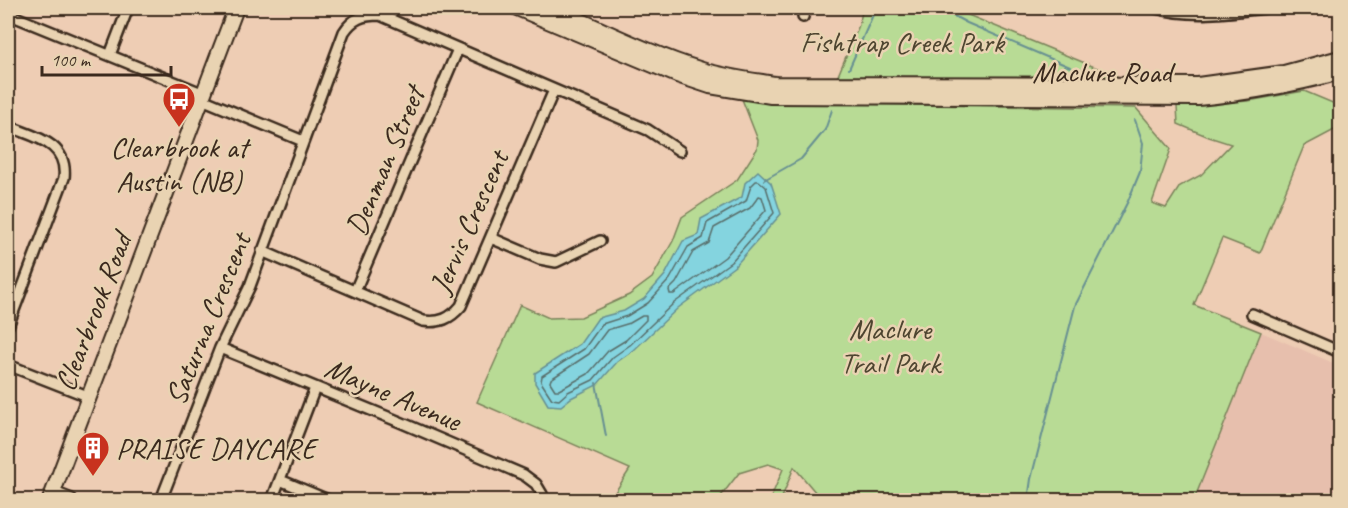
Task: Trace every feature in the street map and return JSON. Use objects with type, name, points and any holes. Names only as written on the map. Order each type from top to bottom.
[{"type":"main road","name":"Clearbrook Road","points":[[51,497],[236,8]]},
{"type":"main road","name":"Maclure Road","points":[[517,8],[676,75],[719,88],[771,96],[1198,99],[1286,86],[1341,72]]},
{"type":"main road","name":"Maclure Road","points":[[552,8],[647,49],[701,69],[728,77],[775,84],[1198,85],[1240,81],[1284,73],[1341,58]]},
{"type":"street","points":[[110,55],[128,8]]},
{"type":"street","points":[[1156,8],[1213,14],[1265,8]]},
{"type":"street","points":[[8,14],[110,55],[303,141]]},
{"type":"street","name":"Saturna Crescent","points":[[161,501],[220,348],[242,303],[344,32],[356,18],[380,15],[648,130],[680,151]]},
{"type":"street","name":"Denman Street","points":[[355,291],[458,49]]},
{"type":"street","name":"Jervis Crescent","points":[[262,251],[423,321],[442,321],[454,314],[461,306],[554,90]]},
{"type":"street","points":[[8,126],[50,143],[60,152],[65,170],[64,178],[8,326]]},
{"type":"street","points":[[491,238],[540,259],[556,262],[600,241]]},
{"type":"street","points":[[1252,315],[1341,352]]},
{"type":"street","name":"Mayne Avenue","points":[[220,348],[378,412],[524,475],[536,484],[542,494]]},
{"type":"street","points":[[8,365],[90,398]]},
{"type":"street","points":[[272,501],[315,388]]},
{"type":"street","points":[[280,480],[328,501]]},
{"type":"street","points":[[51,497],[71,501]]},
{"type":"shaded area","points":[[1261,332],[1340,366],[1340,500],[1194,500]]},
{"type":"green space","name":"Fishtrap Creek Park","points":[[863,8],[951,8],[1119,77],[837,78],[859,25]]},
{"type":"green space","name":"Maclure Trail Park","points":[[1304,91],[1340,106],[1340,127],[1304,146],[1260,253],[1222,238],[1194,305],[1261,332],[1194,500],[822,500],[794,467],[781,500],[770,500],[783,469],[768,464],[739,473],[718,500],[610,500],[630,469],[477,402],[520,305],[549,318],[581,317],[629,295],[652,278],[673,241],[682,217],[737,180],[757,149],[758,140],[742,99],[784,103],[1136,108],[1171,149],[1152,203],[1166,208],[1180,186],[1201,175],[1231,144],[1178,124],[1177,106],[1248,101]]},
{"type":"water","points":[[758,171],[771,183],[781,214],[735,266],[678,308],[634,350],[617,362],[597,385],[571,398],[561,406],[548,405],[535,383],[535,373],[580,344],[598,318],[624,311],[644,299],[665,275],[683,241],[698,235],[701,219],[742,197],[745,183]]},
{"type":"waterway","points":[[849,69],[876,8]]},
{"type":"waterway","points":[[939,8],[967,23],[1070,67]]},
{"type":"waterway","points":[[764,180],[801,159],[825,130],[832,110]]},
{"type":"waterway","points":[[1028,500],[1031,479],[1075,306],[1128,201],[1140,172],[1143,143],[1135,120]]},
{"type":"waterway","points":[[596,383],[606,436]]},
{"type":"place","name":"Clearbrook at Austin (NB)","points":[[179,128]]},
{"type":"place","name":"PRAISE DAYCARE","points":[[93,477]]}]
